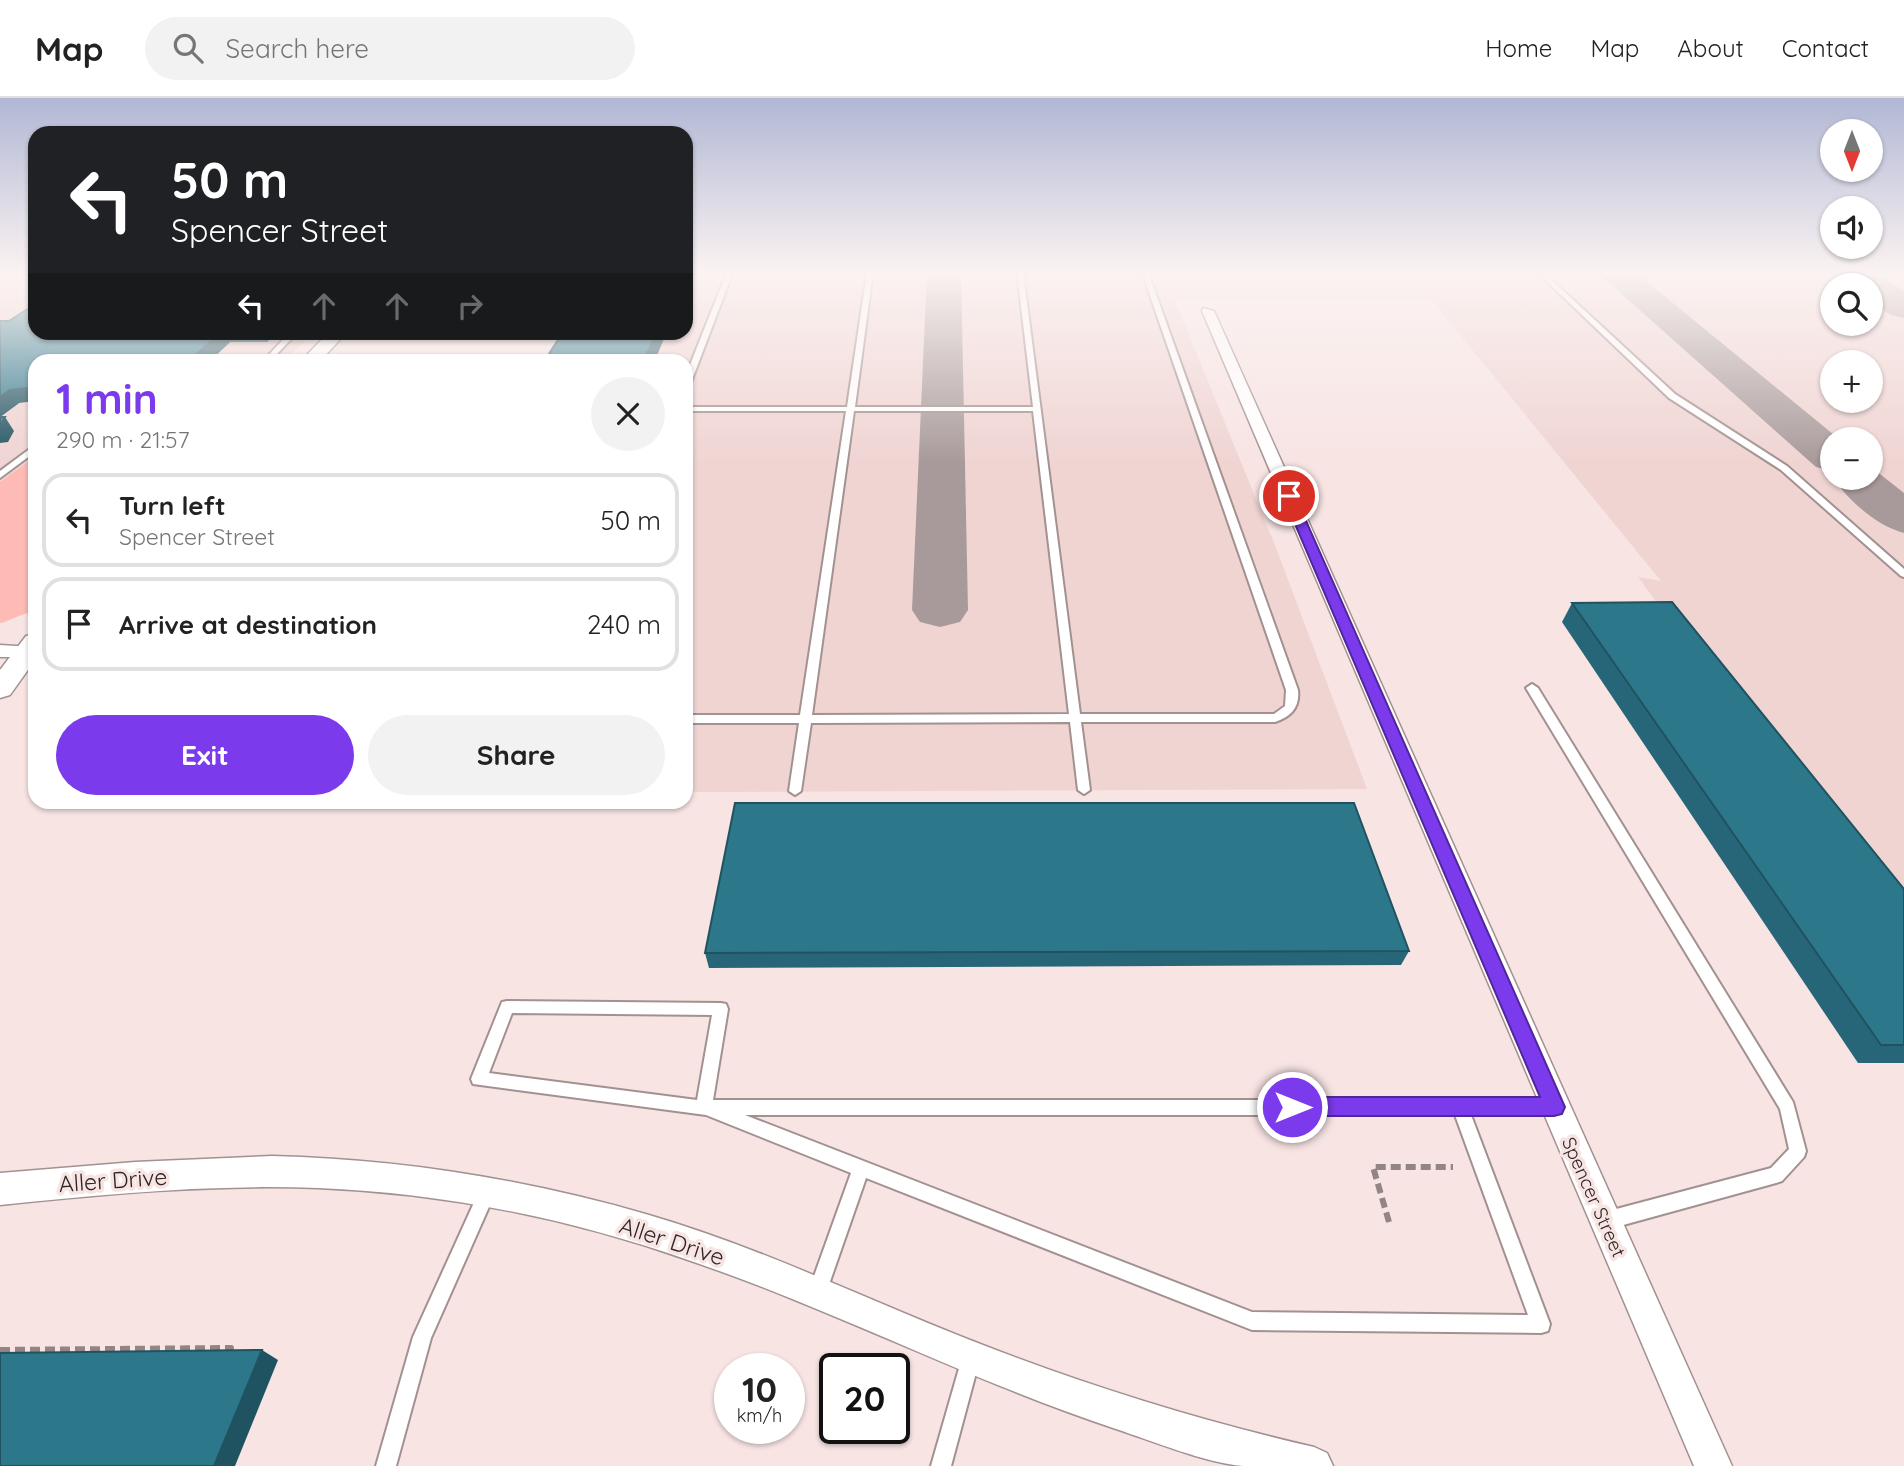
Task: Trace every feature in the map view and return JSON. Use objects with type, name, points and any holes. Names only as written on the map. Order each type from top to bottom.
[{"type":"street","name":"Spencer Street","points":[[1219,336],[1713,1466]]},
{"type":"street","points":[[317,354],[331,340]]},
{"type":"street","points":[[0,689],[20,648]]},
{"type":"street","name":"Aller Drive","points":[[0,1189],[262,1172],[362,1175],[489,1191],[653,1232],[817,1293],[971,1358],[1103,1407],[1247,1451],[1314,1466]]},
{"type":"lane","points":[[693,367],[705,336]]},
{"type":"lane","points":[[795,791],[861,336]]},
{"type":"lane","points":[[1028,336],[1084,790]]},
{"type":"lane","points":[[693,719],[1275,718],[1288,711],[1294,698],[1167,336]]},
{"type":"lane","points":[[1607,336],[1672,396],[1784,468],[1904,574]]},
{"type":"lane","points":[[273,354],[287,340]]},
{"type":"lane","points":[[693,408],[1037,409]]},
{"type":"lane","points":[[0,475],[28,453]]},
{"type":"lane","points":[[1532,688],[1787,1107],[1798,1151],[1776,1175],[1605,1221]]},
{"type":"lane","points":[[704,1108],[722,1009],[507,1007],[479,1079],[704,1108],[1554,1107]]},
{"type":"lane","points":[[704,1108],[1252,1321],[1541,1324],[1460,1106]]},
{"type":"lane","points":[[817,1293],[861,1169]]},
{"type":"lane","points":[[386,1466],[422,1337],[489,1191]]},
{"type":"lane","points":[[941,1466],[971,1358]]},
{"type":"path","points":[[1390,1222],[1373,1167],[1453,1167]]},
{"type":"path","points":[[0,1350],[231,1348],[228,1356],[240,1356]]},
{"type":"shaded area","points":[[0,336],[28,336],[28,340],[306,340],[291,354],[28,354],[28,611],[0,623]]},
{"type":"shaded area","points":[[693,336],[1189,336],[1276,548],[1367,789],[693,792],[693,354],[656,354],[663,340],[693,340]]},
{"type":"shaded area","points":[[1461,336],[1904,336],[1904,935],[1638,577],[1661,581]]},
{"type":"shaded area","points":[[28,462],[28,613],[0,623],[0,482]]},
{"type":"building","points":[[0,336],[28,336],[28,340],[212,340],[197,354],[28,354],[28,388],[10,390],[0,397]]},
{"type":"building","points":[[558,340],[653,340],[647,354],[549,354]]},
{"type":"building","points":[[1672,602],[1904,889],[1904,1045],[1881,1045],[1572,603]]},
{"type":"building","points":[[735,803],[1354,803],[1409,951],[705,953]]},
{"type":"building","points":[[262,1350],[214,1466],[0,1466],[0,1353]]},
{"type":"taxiway","points":[[940,610],[943,336]]},
{"type":"taxiway","points":[[1689,336],[1820,447]]},
{"type":"taxiway","points":[[1871,490],[1904,518]]},
{"type":"route","points":[[1289,496],[1554,1107],[1292,1107]]}]
